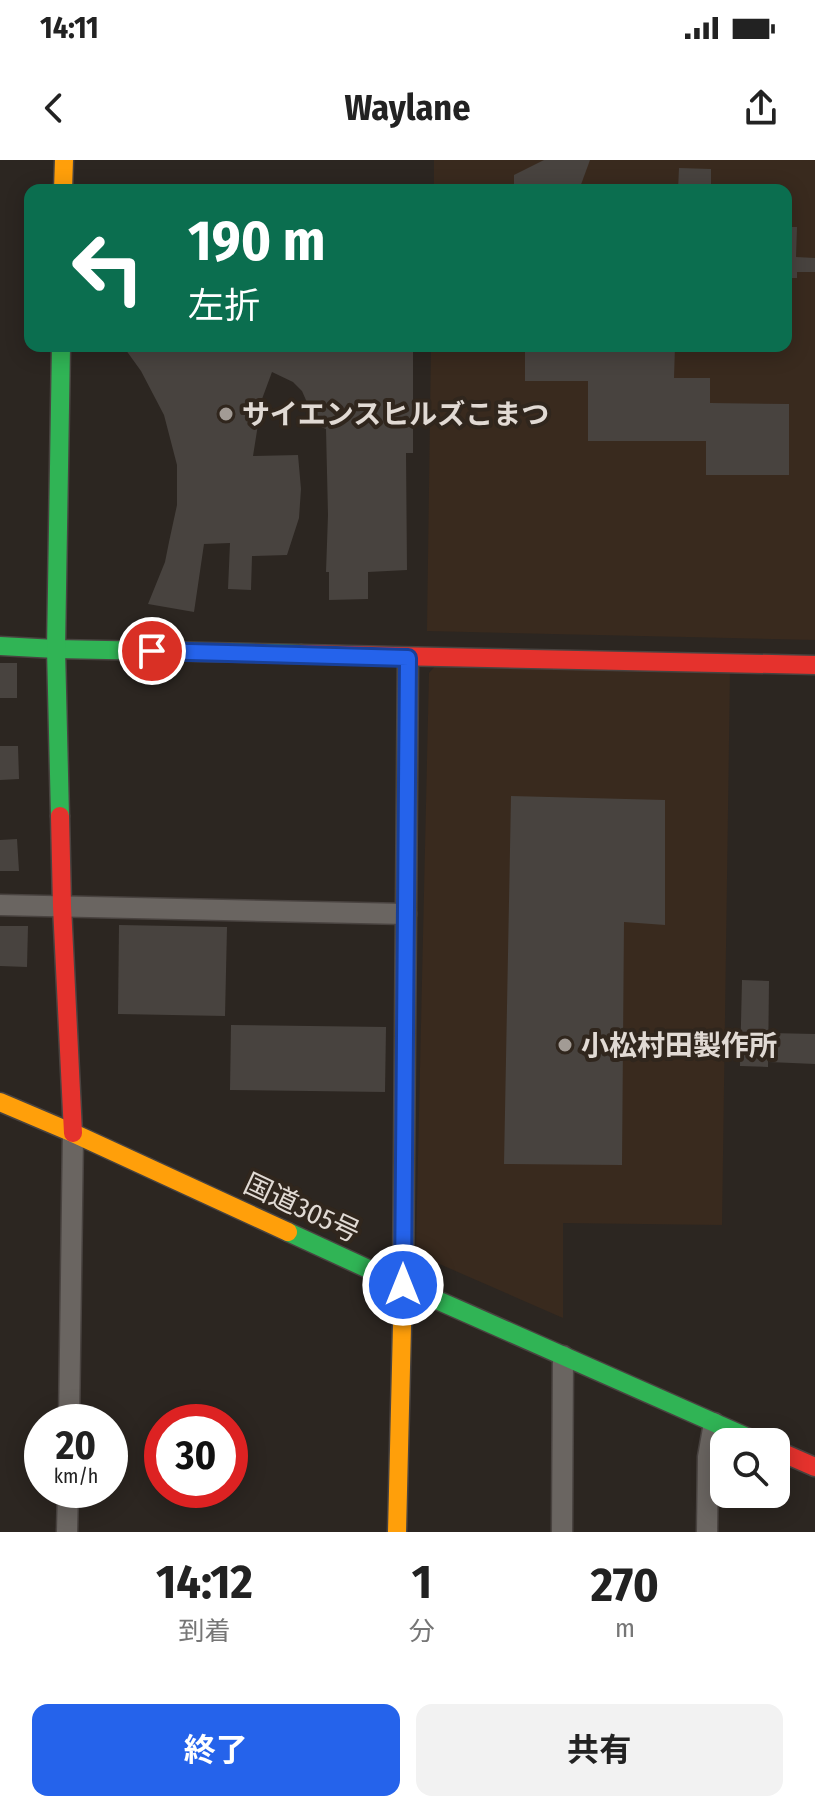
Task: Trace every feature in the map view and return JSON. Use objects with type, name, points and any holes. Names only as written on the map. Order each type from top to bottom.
[{"type":"main road","points":[[63,184],[64,160]]},
{"type":"main road","points":[[61,352],[56,649],[62,906],[73,1133]]},
{"type":"main road","points":[[0,646],[408,658],[815,665]]},
{"type":"main road","name":"国道305号","points":[[0,1102],[726,1428]]},
{"type":"main road","points":[[397,1532],[403,1285]]},
{"type":"main road","points":[[790,1456],[815,1467]]},
{"type":"street","points":[[403,1285],[408,658]]},
{"type":"street","points":[[0,905],[406,914]]},
{"type":"street","points":[[69,1404],[73,1133]]},
{"type":"street","points":[[562,1532],[563,1356]]},
{"type":"street","points":[[707,1532],[708,1457],[714,1423]]},
{"type":"street","points":[[67,1532],[68,1508]]},
{"type":"shaded area","points":[[434,160],[815,160],[815,640],[427,631],[431,352],[792,352],[792,184],[434,184]]},
{"type":"shaded area","points":[[438,663],[730,671],[722,1225],[563,1223],[563,1318],[428,1259],[416,1245],[429,673]]},
{"type":"building","points":[[544,160],[590,160],[581,184],[514,184],[514,175]]},
{"type":"building","points":[[679,168],[711,169],[711,184],[678,184]]},
{"type":"building","points":[[792,227],[797,227],[796,257],[815,258],[815,272],[797,272],[797,278],[792,278]]},
{"type":"building","points":[[127,352],[413,352],[413,453],[406,453],[407,570],[368,572],[368,599],[329,600],[329,572],[326,572],[326,429],[314,424],[302,391],[293,382],[272,372],[262,399],[253,456],[298,455],[301,489],[299,518],[287,555],[252,556],[251,590],[228,589],[230,543],[204,544],[194,612],[148,604],[165,562],[177,505],[177,465],[164,415]]},
{"type":"building","points":[[525,352],[675,352],[674,378],[710,378],[710,403],[789,404],[789,475],[706,475],[706,441],[588,441],[588,381],[525,381]]},
{"type":"building","points":[[0,663],[17,663],[17,698],[0,698]]},
{"type":"building","points":[[0,746],[18,746],[19,779],[0,780]]},
{"type":"building","name":"小松村田製作所","points":[[511,796],[665,800],[665,925],[624,922],[622,1165],[504,1164]]},
{"type":"building","points":[[17,839],[19,871],[0,871],[0,840]]},
{"type":"building","points":[[119,925],[227,927],[225,1016],[118,1014]]},
{"type":"building","points":[[0,926],[28,926],[27,967],[0,966]]},
{"type":"building","points":[[742,980],[769,981],[768,1067],[740,1066]]},
{"type":"building","points":[[231,1025],[386,1027],[385,1092],[230,1090]]},
{"type":"building","points":[[770,1033],[815,1034],[815,1064],[769,1062]]},
{"type":"traffic: fast","points":[[60,816],[56,649],[61,352]]},
{"type":"traffic: fast","points":[[0,646],[301,654]]},
{"type":"traffic: fast","points":[[288,1232],[726,1428]]},
{"type":"traffic: slow","points":[[63,184],[64,160]]},
{"type":"traffic: slow","points":[[0,1102],[288,1232]]},
{"type":"traffic: slow","points":[[397,1532],[403,1285]]},
{"type":"traffic: jam","points":[[301,654],[815,665]]},
{"type":"traffic: jam","points":[[60,816],[73,1133]]},
{"type":"traffic: jam","points":[[790,1456],[815,1467]]},
{"type":"place","name":"サイエンスヒルズこまつ","points":[[226,414]]},
{"type":"place","name":"小松村田製作所","points":[[565,1045]]},
{"type":"route","points":[[152,651],[408,658],[403,1285]]}]
